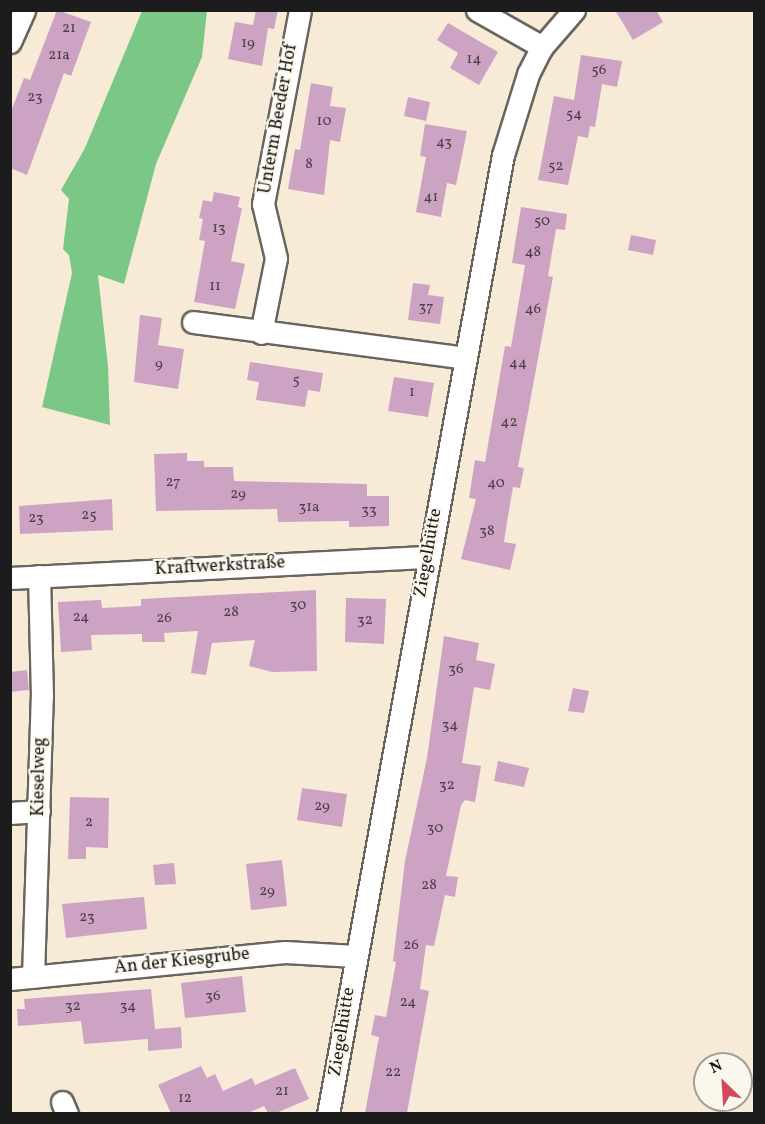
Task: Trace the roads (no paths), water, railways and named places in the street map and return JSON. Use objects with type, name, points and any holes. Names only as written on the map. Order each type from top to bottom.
[{"type":"street","points":[[10,42],[24,10]]},
{"type":"street","name":"Unterm Beeder Hof","points":[[261,333],[276,258],[264,204],[300,10]]},
{"type":"street","points":[[477,10],[542,46]]},
{"type":"street","name":"Ziegelhütte","points":[[328,1113],[465,358],[514,113],[542,46],[574,10]]},
{"type":"street","points":[[193,322],[261,333],[465,358]]},
{"type":"street","name":"Kraftwerkstraße","points":[[10,578],[429,557]]},
{"type":"street","name":"Kieselweg","points":[[33,977],[39,811],[39,576]]},
{"type":"street","points":[[10,813],[39,811]]},
{"type":"street","name":"An der Kiesgrube","points":[[10,979],[285,952],[355,956]]}]
